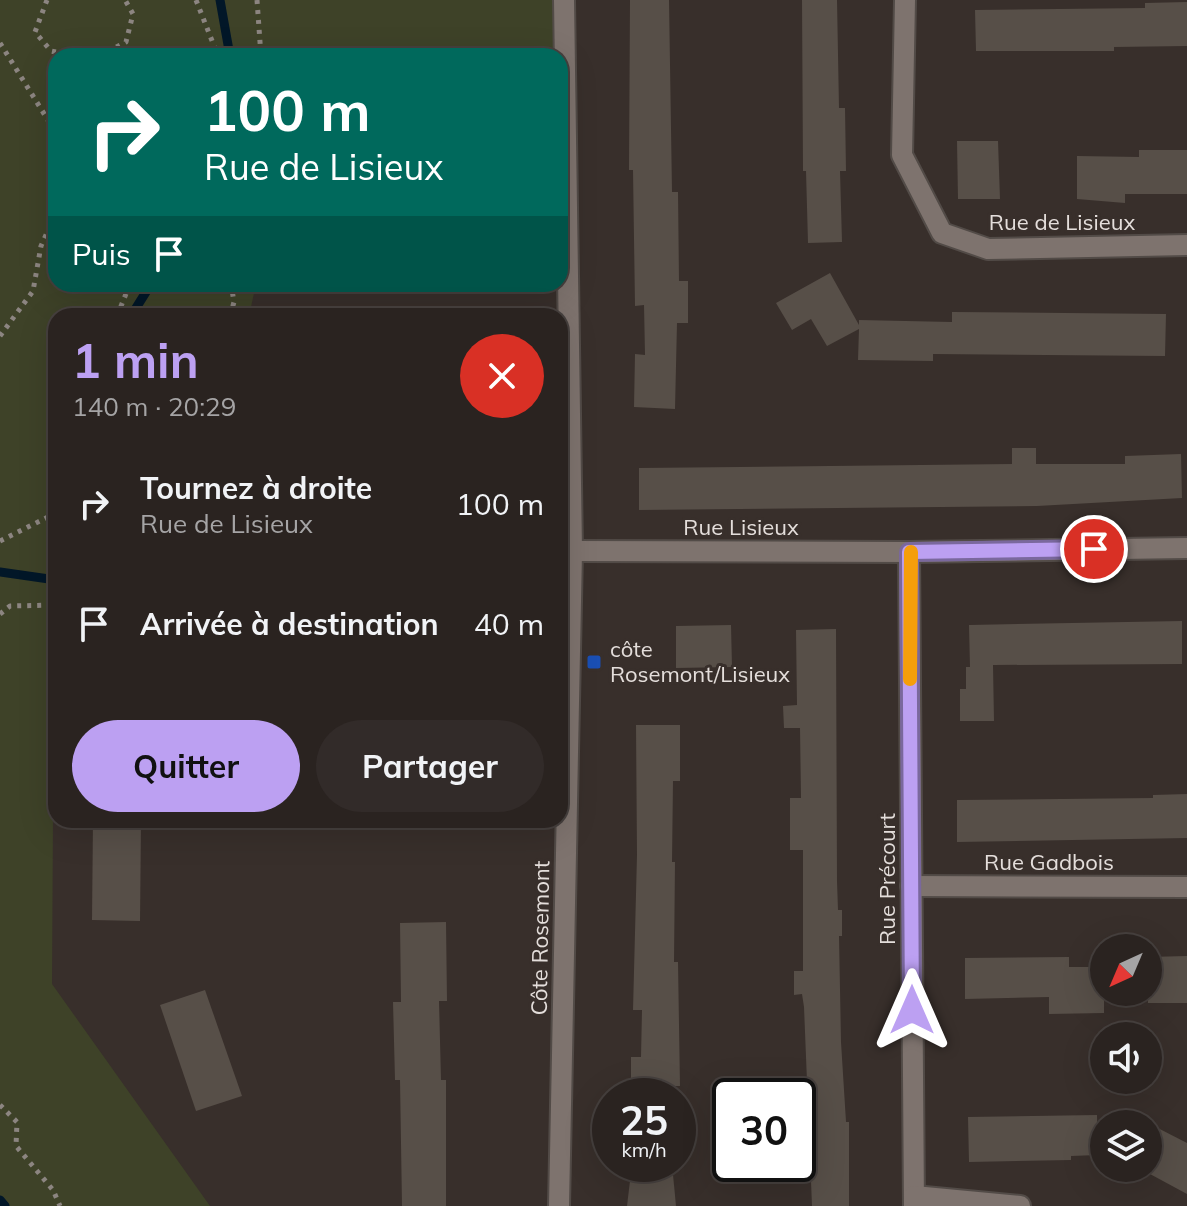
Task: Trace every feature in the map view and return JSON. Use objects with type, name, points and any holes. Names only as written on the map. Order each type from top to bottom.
[{"type":"street","name":"Côte Rosemont","points":[[564,0],[565,48]]},
{"type":"street","name":"Rue de Lisieux","points":[[905,0],[902,155],[942,233],[988,249],[1187,245]]},
{"type":"street","name":"Côte Rosemont","points":[[568,276],[572,551],[568,753]]},
{"type":"street","points":[[909,552],[1187,548]]},
{"type":"street","name":"Rue Lisieux","points":[[572,551],[909,552]]},
{"type":"street","name":"Rue Précourt","points":[[909,552],[914,1201]]},
{"type":"street","name":"Côte Rosemont","points":[[559,1206],[567,828]]},
{"type":"street","name":"Rue Gadbois","points":[[911,886],[1187,887]]},
{"type":"street","points":[[914,1201],[1020,1206]]},
{"type":"path","points":[[47,0],[35,32],[48,48]]},
{"type":"path","points":[[115,48],[126,42],[133,14],[125,0]]},
{"type":"path","points":[[196,0],[215,48]]},
{"type":"path","points":[[257,0],[260,48]]},
{"type":"path","points":[[0,43],[48,120]]},
{"type":"path","points":[[0,336],[33,291],[41,246],[48,231]]},
{"type":"path","points":[[0,541],[48,517]]},
{"type":"path","points":[[0,614],[10,606],[48,605]]},
{"type":"path","points":[[0,1105],[17,1122],[16,1146],[53,1190],[60,1206]]},
{"type":"green space","points":[[0,0],[553,0],[553,48],[48,48],[48,292],[254,292],[251,308],[48,308],[48,828],[53,828],[52,984],[210,1206],[0,1206]]},
{"type":"building","points":[[630,0],[669,0],[672,192],[678,192],[679,281],[688,281],[688,323],[677,323],[675,409],[634,407],[635,354],[645,355],[644,305],[635,306],[633,170],[629,170]]},
{"type":"building","points":[[802,0],[837,0],[839,108],[845,108],[846,171],[840,171],[842,242],[808,243],[806,171],[803,171]]},
{"type":"building","points":[[1187,2],[1187,46],[1114,47],[1114,51],[976,51],[975,10],[1145,8],[1145,3]]},
{"type":"building","points":[[957,141],[998,141],[1000,199],[958,199]]},
{"type":"building","points":[[1139,150],[1187,150],[1187,194],[1125,194],[1125,203],[1077,199],[1077,156],[1139,157]]},
{"type":"building","points":[[830,273],[859,325],[859,320],[952,322],[952,312],[1166,314],[1165,356],[933,354],[933,361],[858,360],[859,329],[827,346],[811,319],[792,330],[776,303]]},
{"type":"building","points":[[1012,448],[1036,448],[1036,464],[1125,464],[1125,456],[1181,454],[1182,498],[1037,506],[639,510],[639,468],[1012,464]]},
{"type":"building","points":[[1182,621],[1182,664],[993,665],[994,721],[960,721],[960,689],[966,689],[966,667],[970,667],[969,625]]},
{"type":"building","points":[[731,625],[732,667],[676,668],[676,626]]},
{"type":"building","points":[[836,629],[837,881],[838,910],[842,910],[842,936],[839,936],[841,1042],[846,1122],[849,1122],[849,1206],[812,1206],[811,1182],[816,1182],[816,1078],[807,1078],[802,994],[794,995],[794,971],[803,971],[803,850],[790,850],[790,798],[801,798],[800,728],[784,728],[783,706],[797,705],[796,630]]},
{"type":"building","points":[[636,725],[680,725],[680,781],[673,781],[672,862],[675,862],[674,962],[678,962],[680,1078],[631,1078],[631,1057],[641,1057],[642,1010],[633,1010]]},
{"type":"building","points":[[1187,794],[1187,838],[957,842],[957,800],[1153,798],[1153,795]]},
{"type":"building","points":[[93,828],[141,828],[140,921],[92,920]]},
{"type":"building","points":[[446,922],[447,1001],[439,1001],[441,1080],[446,1080],[446,1206],[402,1206],[400,1080],[395,1080],[393,1002],[401,1002],[400,923]]},
{"type":"building","points":[[1187,956],[1187,1003],[1162,1003],[1162,957]]},
{"type":"building","points":[[1069,957],[1069,967],[1090,967],[1090,1006],[1104,1006],[1104,1013],[1049,1014],[1049,997],[965,999],[965,958]]},
{"type":"building","points":[[205,990],[242,1096],[196,1111],[160,1005]]},
{"type":"building","points":[[1090,1115],[1090,1155],[1071,1156],[1071,1160],[969,1162],[968,1117]]},
{"type":"building","points":[[1162,1130],[1187,1143],[1187,1194],[1162,1180]]},
{"type":"building","points":[[630,1182],[674,1182],[676,1206],[627,1206]]},
{"type":"waterway","points":[[220,0],[229,48]]},
{"type":"waterway","points":[[136,308],[146,292]]},
{"type":"waterway","points":[[0,572],[48,579]]},
{"type":"waterway","points":[[0,1200],[5,1206]]},
{"type":"slow traffic","points":[[910,679],[911,552]]},
{"type":"place","name":"côte Rosemont/Lisieux","points":[[594,662]]},
{"type":"route","points":[[912,1010],[909,552],[1094,549]]}]
